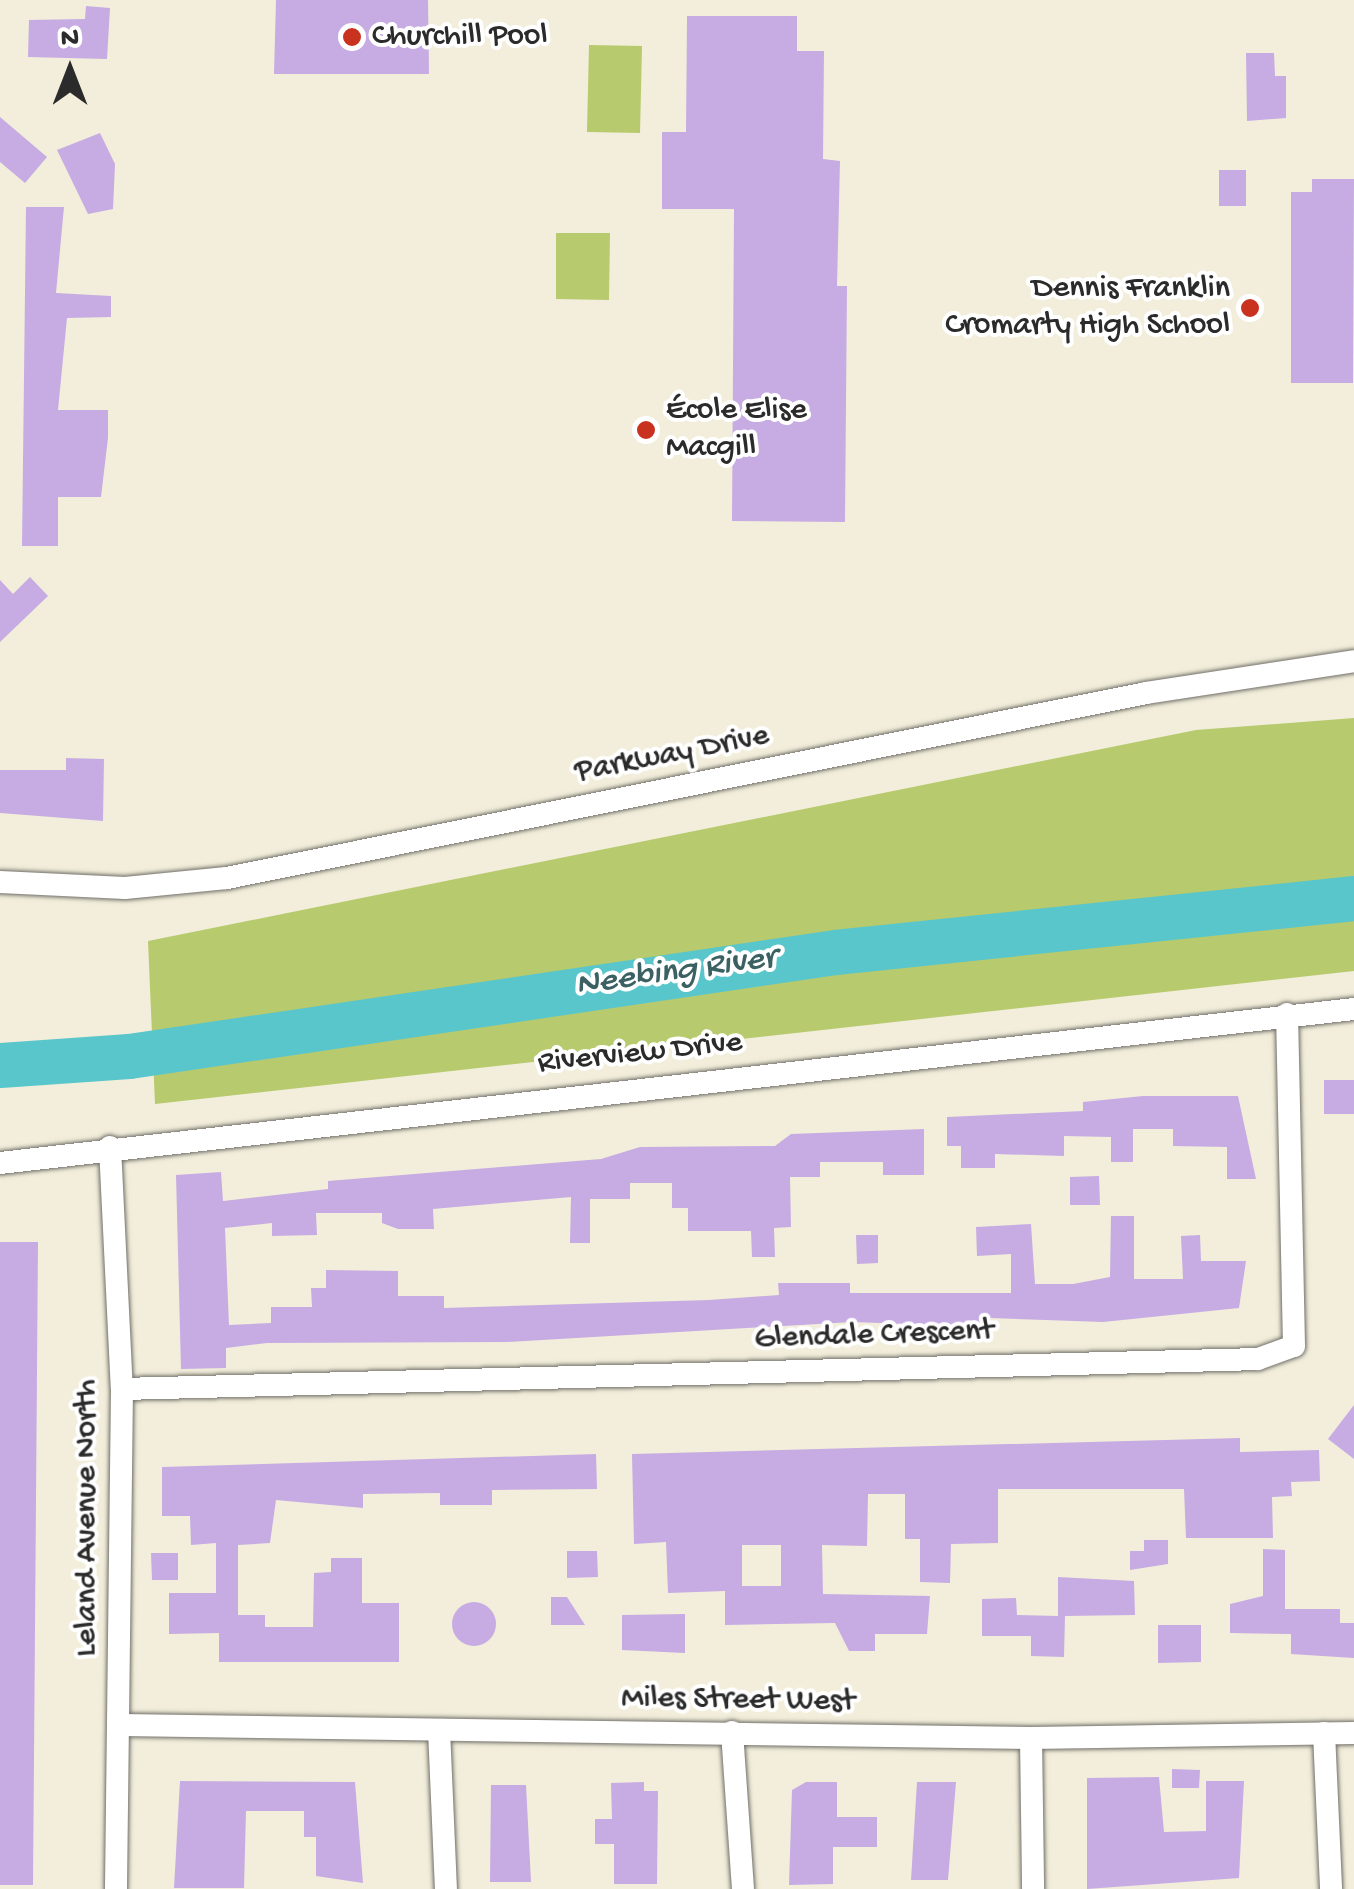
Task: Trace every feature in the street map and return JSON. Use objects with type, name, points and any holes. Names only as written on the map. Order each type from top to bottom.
[{"type":"street","name":"Parkway Drive","points":[[0,882],[125,888],[227,878],[1146,693],[1354,661]]},
{"type":"street","name":"Riverview Drive","points":[[0,1163],[110,1147],[1354,1008]]},
{"type":"street","name":"Glendale Crescent","points":[[122,1390],[1258,1358],[1294,1346],[1287,1014]]},
{"type":"street","name":"Leland Avenue North","points":[[110,1147],[122,1390],[121,1725],[116,1889]]},
{"type":"street","name":"Miles Street West","points":[[121,1725],[1031,1738],[1354,1733]]},
{"type":"street","points":[[439,1730],[446,1889]]},
{"type":"street","points":[[732,1732],[743,1889]]},
{"type":"street","points":[[1324,1733],[1331,1889]]},
{"type":"street","points":[[1031,1738],[1034,1889]]},
{"type":"green space","points":[[589,45],[642,46],[640,133],[587,132]]},
{"type":"green space","points":[[556,233],[610,233],[609,300],[556,299]]},
{"type":"green space","points":[[1354,718],[1354,971],[155,1104],[148,941],[1196,730]]},
{"type":"building","name":"Churchill Pool","points":[[276,0],[428,0],[429,74],[274,74]]},
{"type":"building","points":[[86,6],[110,8],[107,59],[28,57],[29,20],[85,19]]},
{"type":"building","points":[[687,16],[797,16],[797,51],[824,51],[823,159],[840,161],[837,286],[847,286],[845,522],[732,521],[734,209],[662,209],[662,132],[686,132]]},
{"type":"building","points":[[1246,53],[1274,53],[1275,76],[1286,76],[1286,118],[1247,121]]},
{"type":"building","points":[[0,117],[47,157],[25,183],[0,162]]},
{"type":"building","points":[[100,133],[115,164],[113,209],[88,214],[57,150]]},
{"type":"building","points":[[1219,170],[1246,170],[1246,206],[1219,206]]},
{"type":"building","points":[[1312,179],[1354,179],[1353,383],[1291,383],[1291,192],[1312,192]]},
{"type":"building","points":[[26,207],[64,207],[56,293],[111,296],[111,317],[67,318],[58,410],[108,410],[108,438],[101,497],[58,497],[58,546],[22,546]]},
{"type":"building","points":[[30,577],[48,596],[0,642],[0,580],[13,594]]},
{"type":"building","points":[[66,758],[104,759],[103,821],[0,813],[0,770],[66,770]]},
{"type":"building","points":[[1324,1080],[1354,1080],[1354,1114],[1324,1114]]},
{"type":"building","points":[[1143,1096],[1238,1096],[1256,1179],[1227,1179],[1227,1147],[1173,1146],[1173,1129],[1133,1129],[1133,1162],[1111,1162],[1111,1137],[1064,1136],[1064,1156],[995,1154],[995,1168],[961,1168],[961,1146],[947,1146],[947,1117],[1083,1111],[1083,1102]]},
{"type":"building","points":[[924,1129],[924,1175],[883,1175],[883,1162],[820,1162],[820,1177],[790,1177],[791,1227],[774,1228],[775,1257],[752,1257],[751,1231],[688,1231],[688,1208],[672,1208],[672,1183],[630,1183],[630,1199],[590,1199],[590,1243],[570,1243],[571,1197],[433,1209],[434,1229],[398,1229],[382,1223],[382,1213],[316,1213],[317,1235],[272,1236],[272,1223],[225,1228],[229,1325],[271,1323],[271,1307],[312,1307],[311,1288],[326,1288],[326,1270],[398,1271],[398,1296],[444,1296],[444,1308],[779,1295],[778,1283],[850,1283],[850,1293],[1011,1293],[1011,1254],[977,1256],[976,1227],[1031,1224],[1035,1284],[1073,1284],[1110,1277],[1111,1216],[1134,1216],[1134,1279],[1183,1279],[1181,1236],[1200,1235],[1201,1261],[1246,1261],[1239,1308],[1103,1322],[991,1318],[991,1327],[852,1322],[506,1342],[267,1343],[226,1348],[226,1368],[181,1369],[176,1175],[221,1172],[223,1201],[328,1189],[328,1181],[601,1159],[640,1147],[775,1146],[791,1134]]},
{"type":"building","points":[[1099,1176],[1100,1205],[1070,1205],[1070,1177]]},
{"type":"building","points":[[856,1235],[878,1235],[878,1263],[857,1264]]},
{"type":"building","points":[[0,1242],[38,1242],[33,1885],[0,1885]]},
{"type":"building","points":[[1354,1405],[1354,1459],[1328,1439]]},
{"type":"building","points":[[1240,1438],[1240,1452],[1319,1450],[1320,1481],[1291,1482],[1292,1496],[1272,1497],[1273,1538],[1186,1538],[1184,1489],[998,1489],[998,1543],[951,1544],[950,1583],[920,1582],[920,1539],[905,1539],[905,1494],[868,1494],[867,1546],[822,1545],[823,1594],[930,1596],[927,1634],[875,1634],[875,1651],[849,1651],[835,1623],[725,1625],[725,1591],[668,1593],[666,1542],[634,1544],[632,1454]],"holes":[[[742,1545],[781,1545],[781,1586],[742,1586]]]},
{"type":"building","points":[[596,1454],[597,1489],[492,1490],[492,1505],[440,1505],[440,1493],[363,1494],[363,1508],[276,1500],[270,1543],[238,1545],[238,1615],[265,1615],[265,1627],[313,1627],[314,1573],[331,1572],[331,1558],[362,1558],[362,1603],[399,1603],[399,1662],[219,1662],[219,1633],[169,1634],[169,1593],[216,1593],[216,1543],[191,1545],[190,1516],[162,1516],[162,1467]]},
{"type":"building","points":[[1144,1540],[1168,1540],[1168,1564],[1130,1570],[1130,1551],[1144,1551]]},
{"type":"building","points":[[1263,1549],[1285,1550],[1285,1609],[1340,1609],[1340,1623],[1354,1623],[1354,1658],[1291,1654],[1291,1634],[1230,1633],[1230,1604],[1263,1596]]},
{"type":"building","points":[[567,1551],[597,1551],[598,1577],[567,1578]]},
{"type":"building","points":[[151,1553],[178,1553],[178,1580],[152,1580]]},
{"type":"building","points":[[1058,1577],[1134,1581],[1135,1615],[1065,1616],[1064,1657],[1031,1656],[1031,1636],[982,1636],[982,1599],[1016,1598],[1017,1615],[1058,1616]]},
{"type":"building","points":[[551,1597],[567,1597],[585,1625],[551,1625]]},
{"type":"building","points":[[474,1602],[490,1608],[496,1624],[490,1640],[474,1646],[458,1640],[452,1624],[458,1608]]},
{"type":"building","points":[[685,1614],[685,1653],[622,1650],[622,1615]]},
{"type":"building","points":[[1158,1625],[1201,1625],[1201,1662],[1158,1663]]},
{"type":"building","points":[[1172,1769],[1200,1770],[1199,1788],[1172,1788]]},
{"type":"building","points":[[1159,1777],[1164,1832],[1206,1831],[1206,1781],[1244,1781],[1239,1878],[1087,1889],[1087,1778]]},
{"type":"building","points":[[180,1781],[355,1782],[363,1883],[316,1876],[316,1837],[304,1837],[304,1811],[246,1811],[244,1888],[174,1888]]},
{"type":"building","points":[[644,1782],[644,1791],[658,1791],[657,1884],[614,1884],[614,1844],[595,1844],[595,1819],[612,1819],[611,1783]]},
{"type":"building","points":[[806,1782],[837,1782],[837,1817],[877,1817],[877,1847],[833,1847],[833,1884],[789,1885],[792,1790]]},
{"type":"building","points":[[917,1782],[956,1782],[948,1880],[911,1880]]},
{"type":"building","points":[[491,1785],[526,1785],[531,1882],[490,1882]]},
{"type":"waterway","name":"Neebing River","points":[[0,1065],[129,1056],[835,952],[1354,898]]},
{"type":"place","name":"Churchill Pool","points":[[352,37]]},
{"type":"place","name":"Dennis Franklin Cromarty High School","points":[[1250,308]]},
{"type":"place","name":"École Elise Macgill","points":[[646,430]]}]
